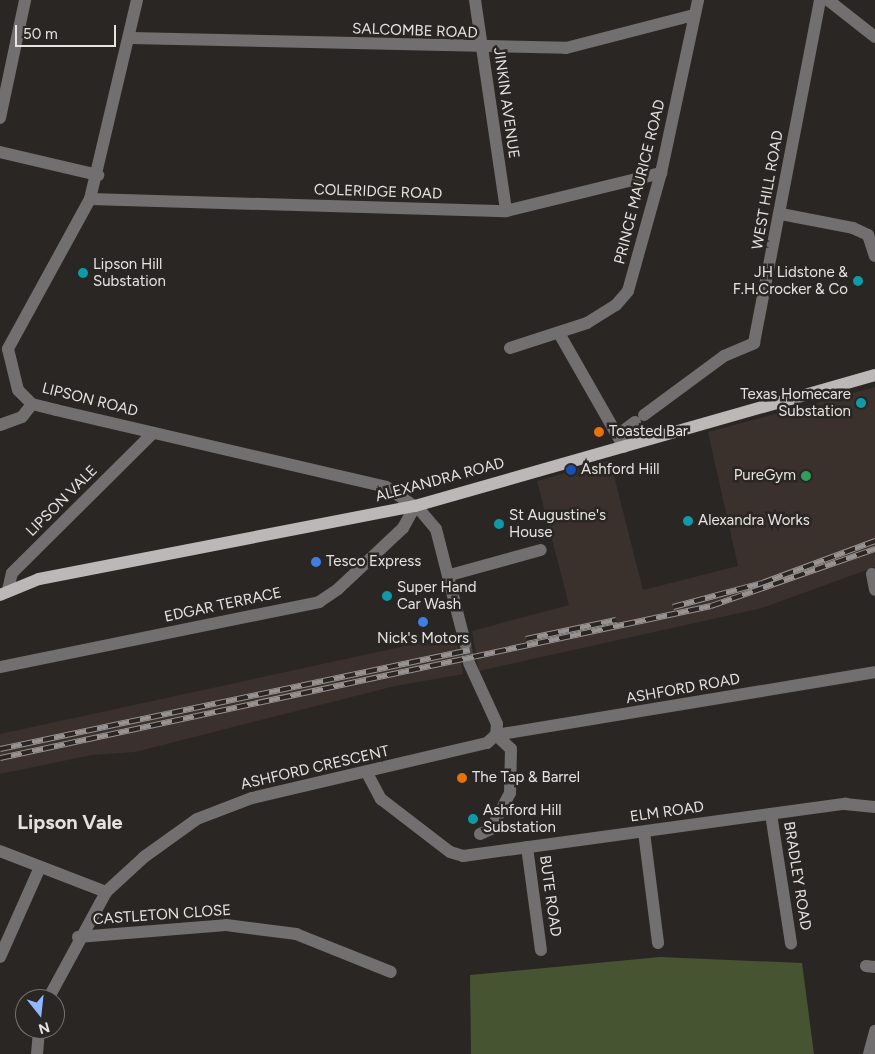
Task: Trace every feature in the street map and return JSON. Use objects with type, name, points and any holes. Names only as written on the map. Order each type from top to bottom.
[{"type":"main road","name":"ALEXANDRA ROAD","points":[[4,592],[93,568],[415,506],[875,375]]},
{"type":"street","points":[[0,118],[25,0]]},
{"type":"street","name":"LIPSON ROAD","points":[[137,0],[131,38],[98,175],[90,199],[8,349],[18,390],[32,404],[386,488],[415,506]]},
{"type":"street","name":"JINKIN AVENUE","points":[[475,0],[506,211]]},
{"type":"street","name":"PRINCE MAURICE ROAD","points":[[510,348],[560,335],[616,305],[628,291],[661,173],[698,0]]},
{"type":"street","name":"WEST HILL ROAD","points":[[618,434],[724,356],[754,344],[820,0]]},
{"type":"street","points":[[828,0],[875,37]]},
{"type":"street","name":"SALCOMBE ROAD","points":[[131,38],[482,49],[566,48],[694,15]]},
{"type":"street","points":[[0,152],[98,175]]},
{"type":"street","name":"COLERIDGE ROAD","points":[[90,199],[506,211],[661,173]]},
{"type":"street","points":[[780,214],[871,233],[875,256]]},
{"type":"street","points":[[560,335],[624,447]]},
{"type":"street","points":[[0,425],[22,417],[32,404]]},
{"type":"street","name":"LIPSON VALE","points":[[4,592],[12,573],[153,433]]},
{"type":"street","points":[[415,506],[436,529],[450,575],[465,643]]},
{"type":"street","name":"EDGAR TERRACE","points":[[0,668],[319,602],[338,589],[403,528],[415,506]]},
{"type":"street","points":[[450,575],[541,550]]},
{"type":"street","points":[[872,574],[875,590]]},
{"type":"street","points":[[469,663],[497,724],[496,735],[510,748],[510,793],[495,824],[480,834]]},
{"type":"street","name":"ASHFORD ROAD","points":[[496,735],[875,672]]},
{"type":"street","name":"ASHFORD CRESCENT","points":[[53,989],[78,937],[106,892],[144,857],[197,819],[252,798],[367,774],[487,743],[496,735]]},
{"type":"street","name":"ELM ROAD","points":[[367,774],[381,799],[450,852],[463,856],[844,804],[875,807]]},
{"type":"street","name":"BRADLEY ROAD","points":[[771,814],[791,943]]},
{"type":"street","points":[[644,832],[658,943]]},
{"type":"street","name":"BUTE ROAD","points":[[527,847],[541,950]]},
{"type":"street","points":[[0,851],[106,892]]},
{"type":"street","points":[[0,957],[40,867]]},
{"type":"street","name":"CASTLETON CLOSE","points":[[78,937],[226,925],[296,934],[391,972]]},
{"type":"street","points":[[869,1054],[875,1031]]},
{"type":"street","points":[[37,1054],[38,1039]]},
{"type":"shaded area","points":[[875,387],[875,567],[762,608],[479,671],[472,631],[569,605],[537,481],[610,460],[643,590],[738,566],[708,432]]},
{"type":"shaded area","points":[[456,635],[463,674],[395,686],[135,752],[92,755],[0,774],[0,734]]},
{"type":"green space","points":[[660,957],[802,963],[814,1054],[471,1054],[470,975]]},
{"type":"tunnel","points":[[465,643],[469,663]]},
{"type":"railway","points":[[673,607],[762,583],[875,541]]},
{"type":"railway","points":[[0,758],[711,606],[875,549]]},
{"type":"railway","points":[[526,639],[616,620]]},
{"type":"railway","points":[[0,749],[470,650]]},
{"type":"place","name":"Lipson Hill Substation","points":[[83,273]]},
{"type":"place","name":"JH Lidstone & F.H.Crocker & Co","points":[[858,281]]},
{"type":"place","name":"Texas Homecare Substation","points":[[861,403]]},
{"type":"place","name":"Toasted Bar","points":[[599,432]]},
{"type":"place","name":"Ashford Hill","points":[[571,470]]},
{"type":"place","name":"PureGym","points":[[806,476]]},
{"type":"place","name":"Alexandra Works","points":[[688,521]]},
{"type":"place","name":"St Augustine's House","points":[[499,524]]},
{"type":"place","name":"Tesco Express","points":[[316,562]]},
{"type":"place","name":"Super Hand Car Wash","points":[[387,596]]},
{"type":"place","name":"Nick's Motors","points":[[423,622]]},
{"type":"place","name":"The Tap & Barrel","points":[[462,778]]},
{"type":"place","name":"Ashford Hill Substation","points":[[473,819]]},
{"type":"district","name":"Lipson Vale","points":[[70,822]]}]
